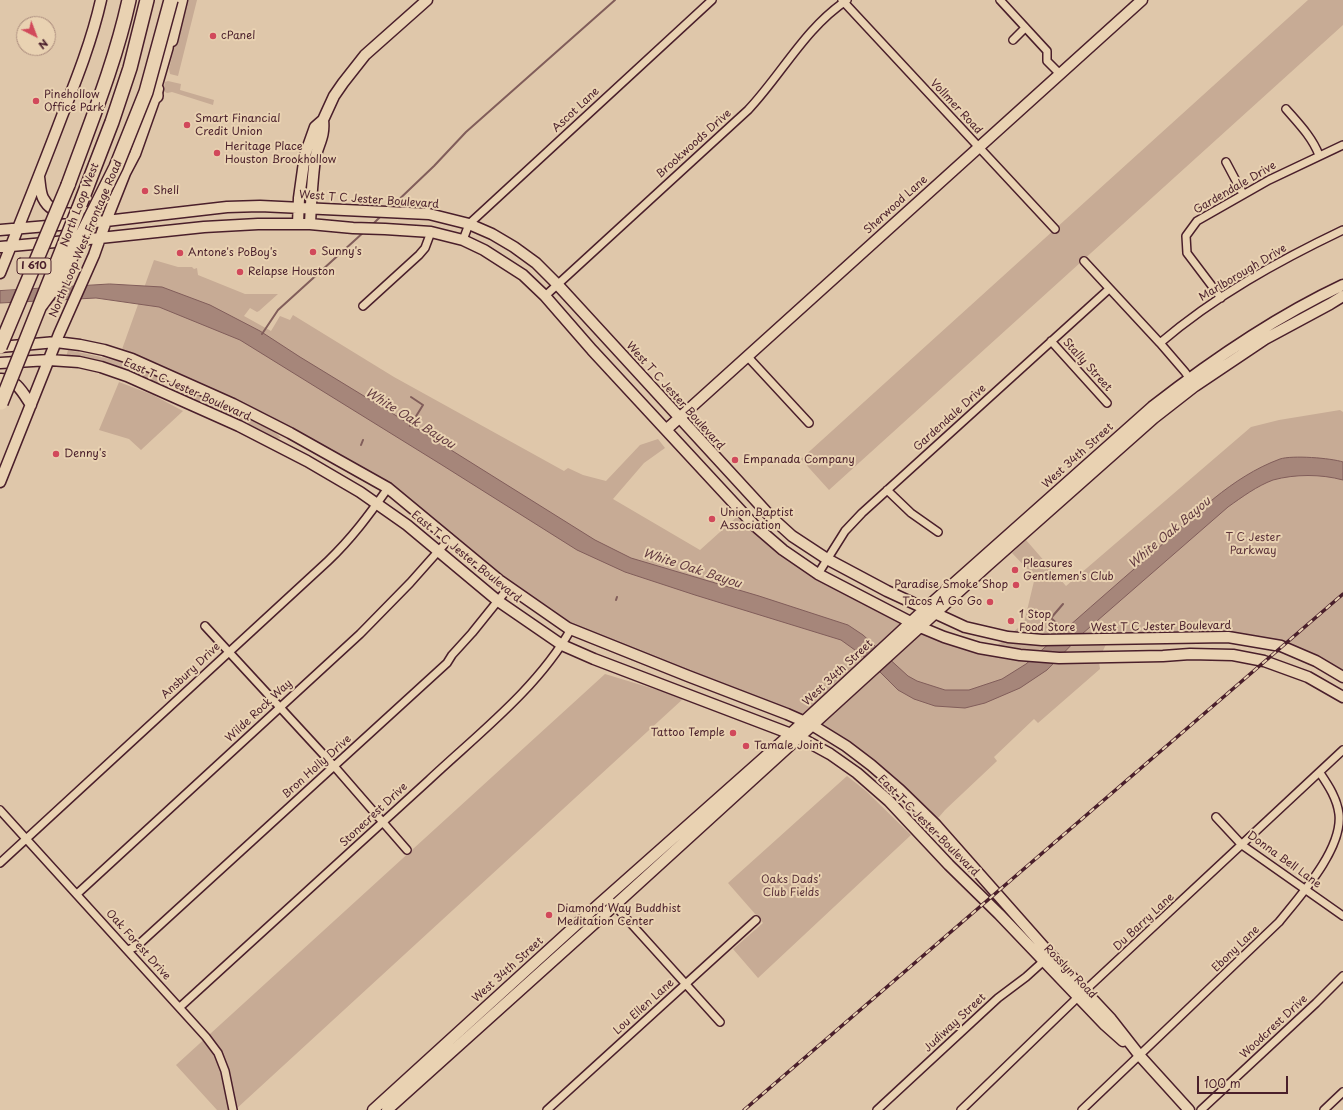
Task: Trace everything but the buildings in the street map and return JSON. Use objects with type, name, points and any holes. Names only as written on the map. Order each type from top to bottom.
[{"type":"highway","name":"North Loop West","points":[[0,347],[68,185],[102,94],[122,30],[129,0]]},
{"type":"highway","name":"North Loop West","points":[[0,404],[112,122],[127,75],[147,0]]},
{"type":"highway","points":[[156,96],[155,86],[166,48],[172,0]]},
{"type":"highway","points":[[40,306],[60,279],[116,167],[146,92],[172,0]]},
{"type":"main road","points":[[0,272],[78,76],[101,0]]},
{"type":"main road","name":"North Loop West Frontage Road","points":[[0,482],[58,338],[94,255],[106,221],[135,154],[156,96],[182,0]]},
{"type":"main road","points":[[298,224],[305,156],[315,128],[323,120],[334,96],[361,60],[427,0]]},
{"type":"main road","name":"Sherwood Lane","points":[[667,429],[1142,0]]},
{"type":"main road","points":[[310,224],[315,157],[324,130],[323,120]]},
{"type":"main road","points":[[39,177],[42,197],[50,208],[60,213],[87,212],[102,209],[116,197]]},
{"type":"main road","name":"West T C Jester Boulevard","points":[[0,230],[106,221],[227,207],[260,206],[371,210],[429,214],[469,224],[492,234],[514,247],[536,263],[770,516],[792,536],[827,559],[935,614],[965,627],[1008,637],[1042,640],[1228,637],[1281,646],[1316,661],[1343,677]]},
{"type":"main road","points":[[203,210],[204,227]]},
{"type":"main road","points":[[0,247],[204,227],[258,224],[310,224],[431,232],[463,240],[484,250],[523,275],[667,429],[754,525],[783,550],[818,574],[915,625],[944,637],[979,648],[1020,655],[1059,658],[1190,654],[1234,655],[1264,661],[1308,677],[1343,697]]},
{"type":"main road","name":"West 34th Street","points":[[915,625],[925,609],[1152,406],[1192,382],[1262,335],[1340,292]]},
{"type":"main road","name":"East T C Jester Boulevard","points":[[0,347],[58,338],[114,352],[233,404],[290,433],[388,488],[509,587],[571,629],[684,675],[787,714],[808,723],[846,746],[900,790],[936,825],[996,892]]},
{"type":"main road","name":"East T C Jester Boulevard","points":[[0,363],[49,360],[79,362],[101,367],[127,376],[239,426],[339,479],[407,525],[498,601],[562,645],[594,660],[677,690],[794,736],[830,754],[857,773],[889,801],[985,902]]},
{"type":"main road","points":[[166,393],[173,378]]},
{"type":"main road","points":[[0,379],[13,382],[20,388],[31,405]]},
{"type":"main road","name":"West 34th Street","points":[[387,1110],[494,1006],[548,950],[607,897],[717,805],[915,625],[935,614],[1154,418],[1192,382]]},
{"type":"main road","points":[[282,448],[290,433]]},
{"type":"main road","points":[[1005,652],[1008,637]]},
{"type":"main road","points":[[1190,654],[1191,637]]},
{"type":"main road","points":[[1308,677],[1316,661]]},
{"type":"main road","points":[[677,690],[684,675]]},
{"type":"main road","points":[[889,801],[900,790]]},
{"type":"main road","name":"West 34th Street","points":[[373,1110],[494,1006],[555,959],[615,905],[717,805]]},
{"type":"main road","points":[[962,878],[974,868]]},
{"type":"main road","name":"Rosslyn Road","points":[[996,892],[1047,958]]},
{"type":"main road","name":"Rosslyn Road","points":[[985,902],[1047,958],[1082,994],[1111,1019],[1140,1056],[1189,1110]]},
{"type":"main road","points":[[548,950],[555,959]]},
{"type":"street","name":"Ascot Lane","points":[[463,240],[469,224],[712,0]]},
{"type":"street","points":[[1000,0],[1047,51],[1047,61],[1060,74]]},
{"type":"street","name":"Vollmer Road","points":[[845,1],[1055,229]]},
{"type":"street","name":"Brookwoods Drive","points":[[544,296],[748,110],[799,46],[816,27],[845,1]]},
{"type":"street","points":[[1013,40],[1025,28]]},
{"type":"street","points":[[1286,109],[1307,133],[1320,155]]},
{"type":"street","name":"Gardendale Drive","points":[[1221,298],[1187,253],[1186,236],[1197,221],[1243,194],[1343,145]]},
{"type":"street","points":[[1226,162],[1243,194]]},
{"type":"street","name":"Marlborough Drive","points":[[1160,343],[1194,315],[1221,298],[1310,246],[1343,230]]},
{"type":"street","points":[[363,306],[419,255],[425,248],[431,232]]},
{"type":"street","points":[[1084,261],[1160,343],[1192,382]]},
{"type":"street","name":"Gardendale Drive","points":[[818,574],[845,531],[862,513],[1109,289]]},
{"type":"street","name":"Stally Street","points":[[1051,341],[1107,403]]},
{"type":"street","points":[[747,356],[809,423]]},
{"type":"street","name":"Ansbury Drive","points":[[0,863],[346,543],[388,488]]},
{"type":"street","points":[[887,490],[911,512],[938,532]]},
{"type":"street","name":"Wilde Rock Way","points":[[77,894],[360,634],[410,583],[450,538]]},
{"type":"street","name":"Bron Holly Drive","points":[[128,950],[137,946],[448,663],[452,655],[509,587]]},
{"type":"street","points":[[204,626],[334,766],[407,850]]},
{"type":"street","name":"Stonecrest Drive","points":[[180,1007],[517,699],[539,676],[562,645],[571,629]]},
{"type":"street","name":"Du Barry Lane","points":[[961,1110],[1082,994],[1343,750]]},
{"type":"street","name":"Ebony Lane","points":[[1082,1110],[1279,922],[1305,890],[1330,853],[1338,834],[1339,815],[1336,800],[1320,773]]},
{"type":"street","name":"Oak Forest Drive","points":[[0,810],[206,1037],[218,1053],[225,1071],[232,1110]]},
{"type":"street","name":"Donna Bell Lane","points":[[1216,817],[1242,845],[1343,916]]},
{"type":"street","points":[[607,897],[720,1022]]},
{"type":"street","name":"Lou Ellen Lane","points":[[547,1110],[756,920]]},
{"type":"street","name":"Judiway Street","points":[[877,1110],[998,998],[1026,977],[1047,958]]},
{"type":"street","name":"Woodcrest Drive","points":[[1201,1110],[1343,976]]},
{"type":"street","points":[[1324,1110],[1343,1092]]},
{"type":"green space","points":[[186,0],[197,0],[178,76],[170,74],[169,69]]},
{"type":"green space","points":[[1308,0],[1343,0],[1343,25],[829,490],[801,459]]},
{"type":"green space","points":[[168,81],[181,84],[180,90],[214,100],[213,105],[172,92],[167,93],[163,91],[165,82]]},
{"type":"green space","name":"T C Jester Parkway","points":[[154,260],[178,267],[197,268],[198,275],[245,294],[278,294],[259,311],[257,312],[250,308],[244,316],[271,331],[280,316],[290,320],[293,315],[394,377],[564,471],[568,468],[583,475],[606,481],[640,445],[658,439],[665,448],[644,463],[613,499],[700,550],[740,514],[758,533],[900,622],[900,627],[988,653],[1024,623],[1035,577],[1012,553],[1026,540],[1066,586],[1251,427],[1279,420],[1340,410],[1343,412],[1343,673],[1318,658],[1213,633],[1111,634],[1098,661],[1100,669],[1038,723],[1034,719],[994,757],[997,761],[939,817],[935,819],[827,729],[822,723],[815,719],[800,715],[592,636],[541,607],[378,480],[121,352]]},
{"type":"green space","points":[[68,350],[136,366],[159,378],[164,385],[153,385],[66,357]]},
{"type":"green space","points":[[119,382],[153,395],[183,411],[141,450],[129,439],[99,430]]},
{"type":"green space","points":[[177,388],[185,388],[258,421],[273,430],[281,438],[274,439],[182,396],[176,390]]},
{"type":"green space","points":[[605,674],[684,698],[235,1110],[217,1110],[176,1065]]},
{"type":"green space","name":"Oaks Dads' Club Fields","points":[[847,776],[866,791],[911,835],[758,978],[733,949],[763,923],[728,883]]},
{"type":"shaded area","points":[[110,284],[162,287],[210,305],[260,331],[595,540],[631,558],[759,596],[848,625],[863,635],[908,676],[917,681],[945,690],[969,690],[1002,679],[1026,664],[1214,498],[1245,476],[1262,467],[1286,458],[1302,457],[1330,459],[1343,462],[1343,480],[1317,476],[1299,476],[1281,478],[1261,485],[1228,507],[1082,634],[1047,670],[1020,688],[985,703],[965,708],[935,706],[914,699],[898,690],[866,658],[841,640],[625,572],[577,550],[240,340],[159,307],[96,298],[0,303],[0,291]]},
{"type":"waterway","points":[[390,208],[434,166],[466,132],[615,0]]},
{"type":"waterway","points":[[371,226],[381,216]]},
{"type":"waterway","points":[[262,334],[278,310],[365,231]]},
{"type":"waterway","name":"White Oak Bayou","points":[[410,426],[423,405],[411,397]]},
{"type":"waterway","points":[[361,445],[363,440]]},
{"type":"waterway","points":[[1063,604],[1051,618],[1065,631]]},
{"type":"railway","points":[[744,1110],[1343,594]]},
{"type":"place","name":"cPanel","points":[[213,36]]},
{"type":"place","name":"Pinehollow Office Park","points":[[36,101]]},
{"type":"place","name":"Smart Financial Credit Union","points":[[187,125]]},
{"type":"place","name":"Heritage Place Houston Brookhollow","points":[[217,153]]},
{"type":"place","name":"Shell","points":[[145,191]]},
{"type":"place","name":"Sunny's","points":[[313,252]]},
{"type":"place","name":"Antone's PoBoy's","points":[[180,253]]},
{"type":"place","name":"Relapse Houston","points":[[240,272]]},
{"type":"place","name":"Denny's","points":[[56,454]]},
{"type":"place","name":"Empanada Company","points":[[735,460]]},
{"type":"place","name":"Union Baptist Association","points":[[712,519]]},
{"type":"place","name":"Pleasures Gentlemen's Club","points":[[1015,570]]},
{"type":"place","name":"Paradise Smoke Shop","points":[[1016,585]]},
{"type":"place","name":"Tacos A Go Go","points":[[990,602]]},
{"type":"place","name":"1 Stop Food Store","points":[[1011,621]]},
{"type":"place","name":"Tattoo Temple","points":[[733,733]]},
{"type":"place","name":"Tamale Joint","points":[[746,746]]},
{"type":"place","name":"Diamond Way Buddhist Meditation Center","points":[[549,915]]}]
